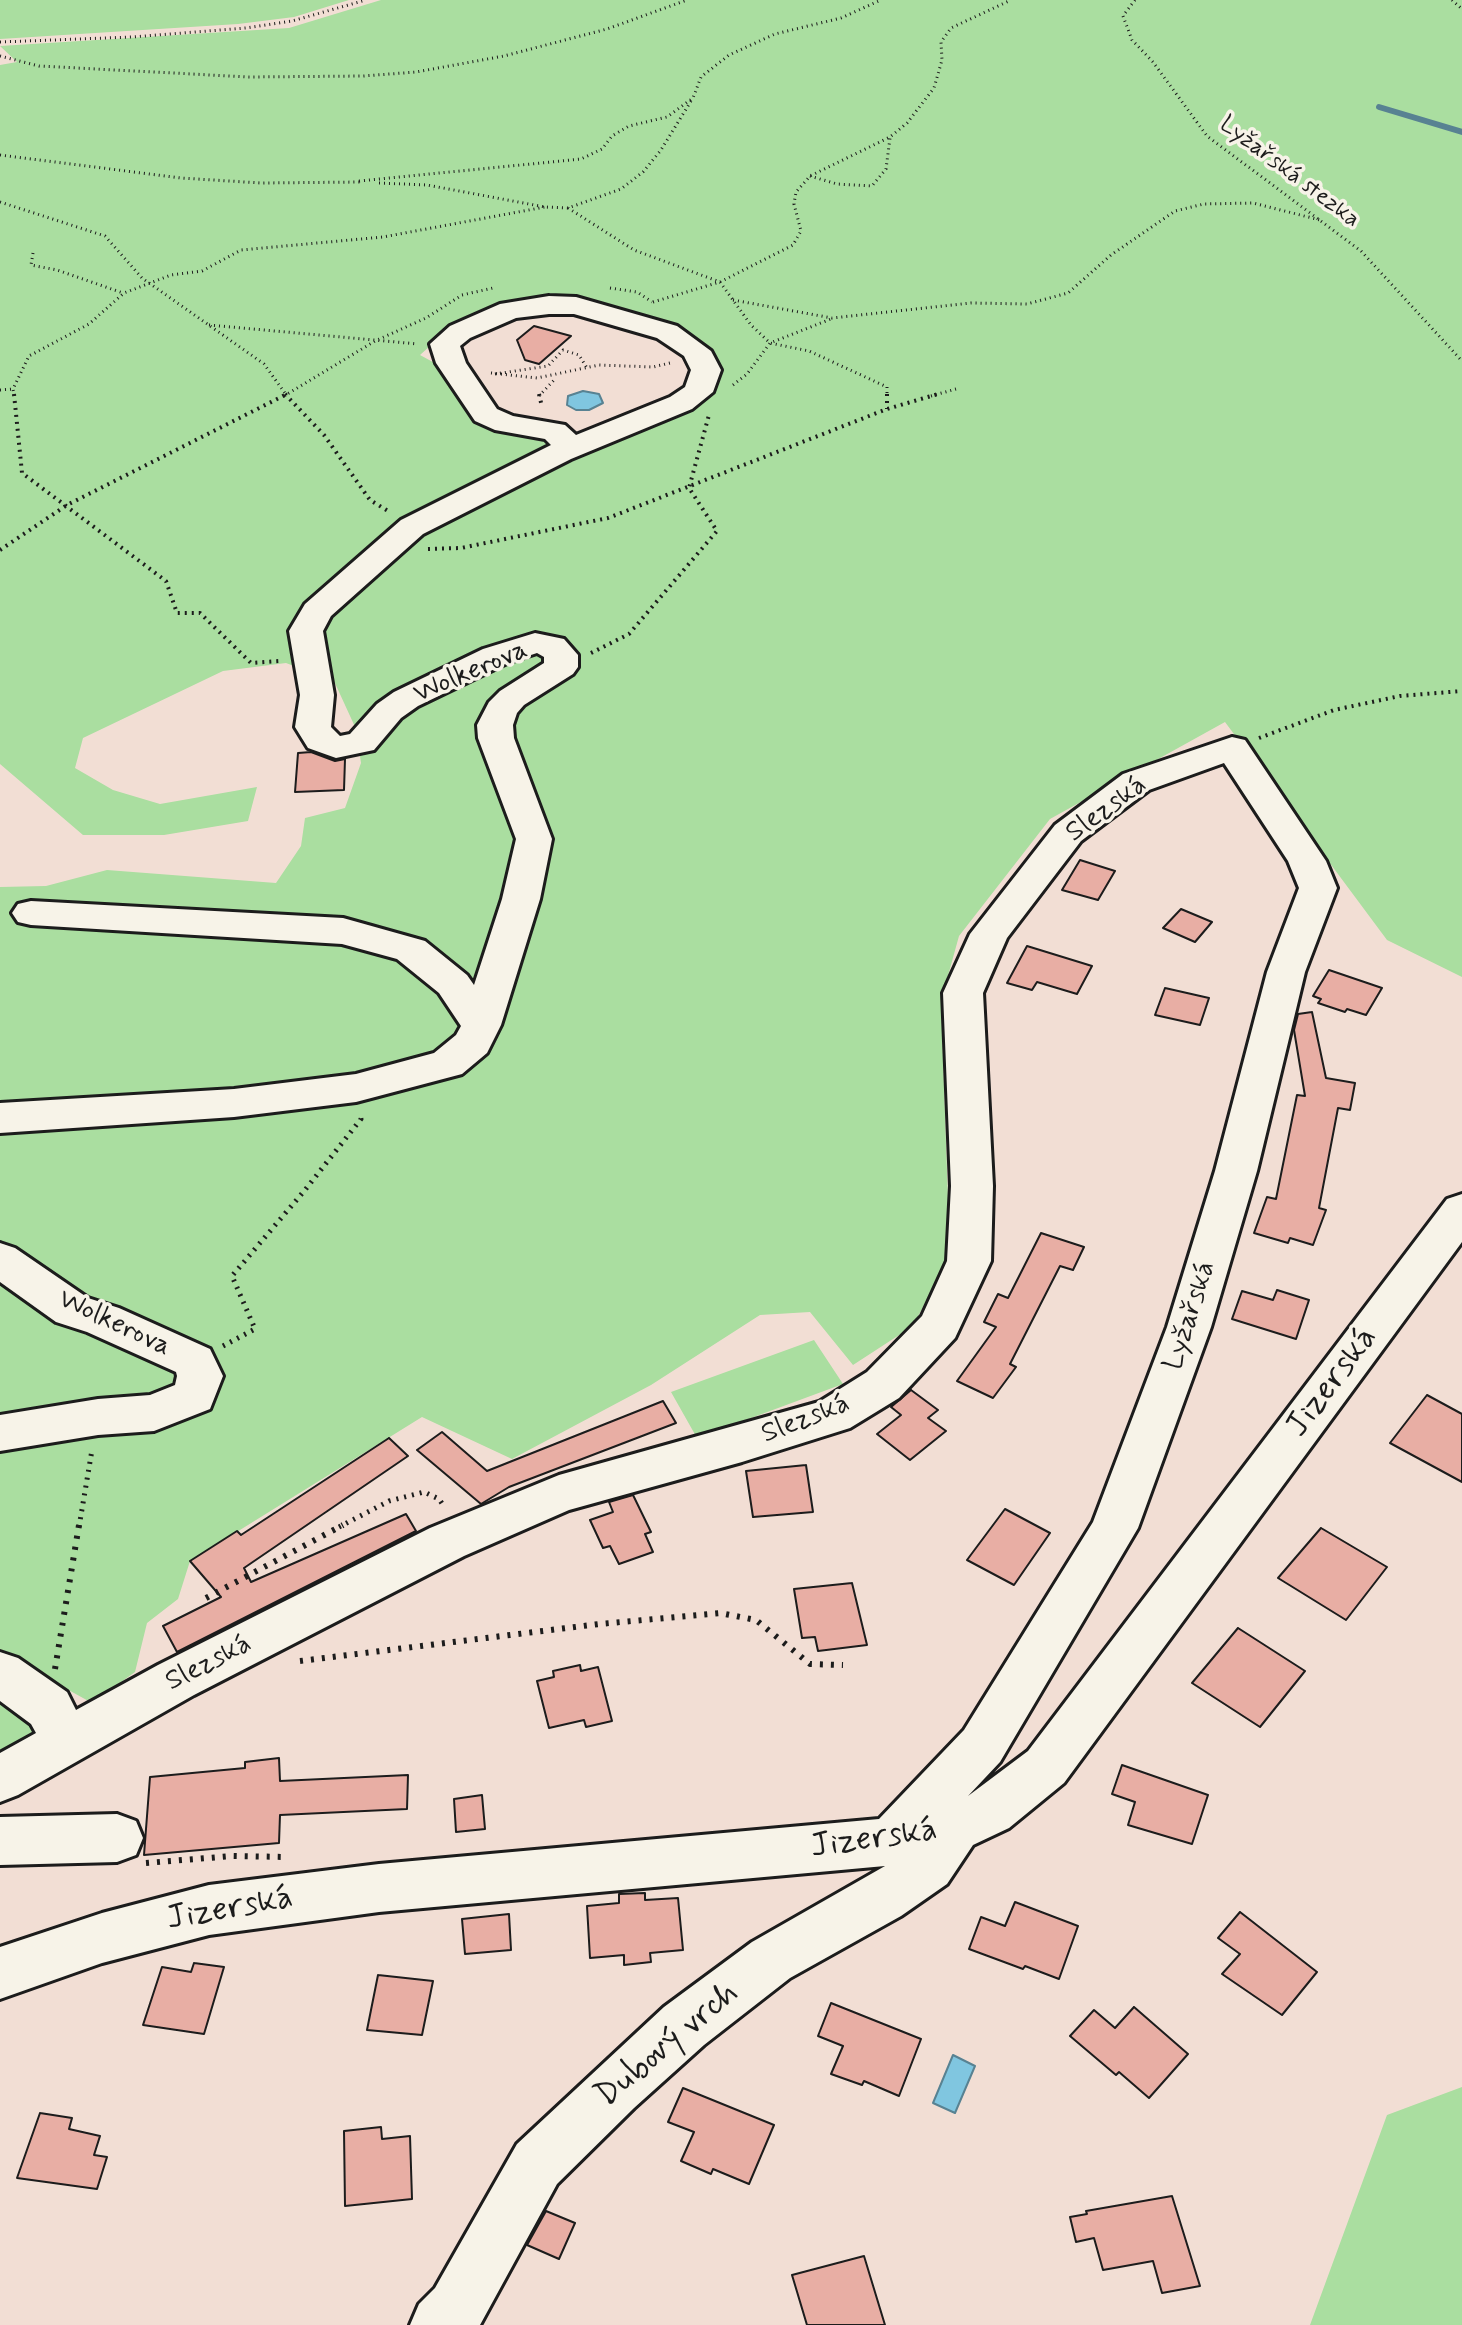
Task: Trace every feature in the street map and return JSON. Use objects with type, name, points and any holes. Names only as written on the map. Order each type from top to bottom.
[{"type":"street","points":[[563,439],[506,424],[486,415],[451,363],[445,344],[472,324],[510,310],[549,305],[639,311],[696,351]]},
{"type":"street","name":"Wolkerova","points":[[0,1118],[234,1103],[356,1088],[448,1064],[473,1043],[521,899],[534,839],[496,738],[495,725],[501,709],[512,698],[561,667],[561,655],[552,646],[535,643],[518,647],[456,673],[406,699],[389,711],[362,742],[336,747],[320,740],[313,727],[317,695],[306,631],[317,611],[412,527],[563,439],[681,403],[698,392],[706,370],[696,351]]},
{"type":"street","name":"Slezská","points":[[0,1779],[57,1724],[176,1680],[447,1542],[559,1494],[742,1444],[834,1415],[883,1385],[939,1326],[969,1261],[972,1186],[963,993],[989,934],[1068,833],[1136,782],[1232,748]]},
{"type":"street","name":"Lyžařská","points":[[892,1842],[982,1746],[1114,1528],[1189,1327],[1236,1171],[1286,972],[1318,888],[1307,861],[1232,748]]},
{"type":"street","points":[[31,913],[343,931],[411,950],[453,984],[481,1025]]},
{"type":"street","name":"Jizerská","points":[[0,1973],[152,1924],[209,1910],[379,1888],[892,1842],[954,1828],[991,1811],[1046,1767],[1462,1210]]},
{"type":"street","name":"Wolkerova","points":[[0,1259],[72,1310],[103,1320],[194,1361],[200,1376],[194,1396],[154,1413],[98,1417],[0,1433]]},
{"type":"street","points":[[0,1673],[57,1724]]},
{"type":"street","name":"Dubový vrch","points":[[440,2325],[456,2309],[537,2164],[614,2089],[684,2026],[771,1960],[882,1899],[928,1867],[954,1828]]},
{"type":"street","points":[[0,1841],[117,1838]]},
{"type":"path","points":[[0,42],[132,37],[246,28],[292,21],[366,0]]},
{"type":"path","points":[[0,56],[39,66],[249,77],[363,76],[416,72],[504,56],[607,29],[687,0]]},
{"type":"path","points":[[359,181],[427,185],[545,207],[568,208],[621,189],[643,172],[661,150],[693,98],[701,77],[729,55],[775,34],[841,18],[881,0]]},
{"type":"path","points":[[639,311],[720,282],[793,245],[801,231],[794,204],[796,192],[810,176],[890,137],[907,123],[934,88],[942,60],[941,42],[951,28],[1011,0]]},
{"type":"path","name":"Lyžařská stezka","points":[[1135,0],[1123,16],[1132,40],[1153,62],[1207,136],[1361,251],[1462,361]]},
{"type":"path","points":[[1452,0],[1462,9]]},
{"type":"path","points":[[0,155],[181,178],[261,183],[359,181],[581,159],[602,149],[612,136],[629,126],[667,117],[693,98]]},
{"type":"path","points":[[810,176],[837,184],[872,186],[886,169],[890,137]]},
{"type":"path","points":[[0,202],[105,236],[149,283],[264,364],[286,395],[324,435],[370,500],[412,527]]},
{"type":"path","points":[[726,388],[747,374],[770,343],[832,318],[971,303],[1027,304],[1068,293],[1111,255],[1175,211],[1204,204],[1253,203],[1320,220]]},
{"type":"path","points":[[313,659],[251,663],[200,613],[177,613],[166,581],[22,473],[13,389],[29,356],[89,324],[124,293],[171,275],[202,271],[241,250],[383,237],[545,207]]},
{"type":"path","points":[[568,208],[634,250],[720,282],[751,325],[770,343],[809,351],[887,387],[887,409]]},
{"type":"path","points":[[33,253],[31,265],[57,270],[124,293]]},
{"type":"path","points":[[733,300],[832,318]]},
{"type":"path","points":[[208,325],[421,344]]},
{"type":"path","points":[[0,550],[67,505],[286,395],[375,341]]},
{"type":"path","points":[[495,375],[497,372],[548,366],[563,350],[579,355],[587,368]]},
{"type":"path","points":[[451,363],[495,375],[527,378],[619,364],[667,365],[696,351]]},
{"type":"path","points":[[560,375],[539,394],[539,404],[550,415],[550,426],[563,439]]},
{"type":"path","points":[[0,390],[13,389]]},
{"type":"path","points":[[383,551],[461,548],[608,518],[887,409],[956,389]]},
{"type":"path","points":[[561,667],[629,634],[717,531],[689,488],[711,406]]},
{"type":"path","points":[[1232,748],[1334,710],[1400,696],[1462,691]]},
{"type":"path","points":[[194,1361],[255,1329],[232,1276],[361,1119],[356,1088]]},
{"type":"path","points":[[57,1724],[98,1417]]},
{"type":"path","points":[[206,1598],[389,1501],[424,1492],[439,1499],[452,1519],[447,1542]]},
{"type":"path","points":[[298,1661],[599,1624],[720,1613],[756,1620],[810,1664],[843,1665]]},
{"type":"green space","points":[[0,0],[349,0],[294,17],[238,24],[0,39]]},
{"type":"green space","points":[[381,0],[1462,0],[1462,977],[1387,940],[1225,722],[1050,819],[959,936],[941,1001],[950,1255],[913,1326],[853,1365],[810,1312],[760,1315],[651,1385],[512,1459],[422,1417],[190,1561],[178,1599],[147,1623],[135,1672],[92,1703],[0,1652],[0,887],[46,886],[107,870],[276,883],[301,846],[305,818],[345,808],[361,763],[356,729],[334,681],[286,663],[223,671],[83,738],[75,768],[113,790],[160,804],[257,787],[248,821],[164,835],[83,835],[0,764],[0,65],[17,62],[0,46],[289,28]],"holes":[[[581,304],[706,356],[689,405],[565,450],[543,432],[470,403],[453,373],[420,355],[449,329]]]},
{"type":"green space","points":[[814,1340],[843,1384],[697,1438],[671,1392]]},
{"type":"green space","points":[[0,1700],[39,1730],[18,1745],[0,1750]]},
{"type":"green space","points":[[1462,2087],[1462,2325],[1310,2325],[1387,2115]]},
{"type":"water","points":[[583,391],[599,394],[603,403],[589,410],[576,410],[567,405],[568,396]]},
{"type":"water","points":[[953,2055],[975,2066],[955,2113],[933,2103]]},
{"type":"building","points":[[534,326],[571,336],[539,364],[525,360],[517,340]]},
{"type":"building","points":[[311,752],[335,761],[345,759],[344,790],[295,792],[298,753]]},
{"type":"building","points":[[1080,860],[1115,871],[1098,900],[1062,890]]},
{"type":"building","points":[[1181,909],[1212,922],[1195,942],[1163,928]]},
{"type":"building","points":[[1027,946],[1092,966],[1077,994],[1037,982],[1032,990],[1007,983]]},
{"type":"building","points":[[1329,970],[1382,988],[1366,1015],[1318,1003],[1321,999],[1313,996]]},
{"type":"building","points":[[1165,988],[1209,998],[1200,1025],[1155,1015]]},
{"type":"building","points":[[1312,1012],[1326,1078],[1355,1083],[1350,1110],[1338,1108],[1319,1208],[1326,1210],[1313,1245],[1290,1238],[1288,1243],[1254,1233],[1267,1197],[1276,1199],[1297,1095],[1305,1096],[1294,1030],[1298,1014]]},
{"type":"building","points":[[1041,1233],[1084,1247],[1073,1270],[1060,1266],[1010,1364],[1016,1367],[993,1398],[957,1381],[996,1327],[984,1322],[998,1294],[1008,1298]]},
{"type":"building","points":[[1277,1290],[1309,1300],[1296,1339],[1232,1319],[1242,1291],[1273,1300]]},
{"type":"building","points":[[911,1390],[938,1410],[928,1418],[946,1431],[910,1460],[877,1434],[901,1415],[891,1407]]},
{"type":"building","points":[[1427,1395],[1462,1414],[1462,1482],[1390,1443]]},
{"type":"building","points":[[663,1401],[676,1423],[509,1487],[481,1504],[417,1450],[442,1432],[487,1471]]},
{"type":"building","points":[[389,1438],[408,1456],[244,1568],[251,1582],[406,1514],[416,1531],[177,1652],[163,1626],[221,1597],[190,1561],[237,1531],[241,1535]]},
{"type":"building","points":[[806,1465],[813,1512],[753,1517],[746,1471]]},
{"type":"building","points":[[633,1495],[651,1532],[645,1534],[653,1552],[619,1564],[610,1546],[603,1548],[590,1520],[613,1512],[609,1502]]},
{"type":"building","points":[[1005,1509],[1050,1533],[1014,1585],[967,1560]]},
{"type":"building","points":[[1321,1528],[1387,1567],[1346,1620],[1278,1578]]},
{"type":"building","points":[[852,1583],[867,1645],[818,1651],[815,1637],[802,1638],[794,1589]]},
{"type":"building","points":[[1238,1628],[1305,1671],[1260,1727],[1192,1683]]},
{"type":"building","points":[[580,1665],[581,1671],[598,1667],[612,1721],[586,1727],[584,1720],[549,1728],[537,1681],[554,1677],[553,1671]]},
{"type":"building","points":[[279,1758],[280,1781],[408,1775],[407,1809],[280,1815],[279,1843],[144,1855],[150,1777],[245,1768],[245,1762]]},
{"type":"building","points":[[1122,1765],[1208,1795],[1192,1844],[1128,1825],[1135,1802],[1112,1794]]},
{"type":"building","points":[[482,1795],[485,1829],[456,1832],[454,1799]]},
{"type":"building","points":[[645,1893],[645,1900],[678,1898],[683,1950],[650,1953],[651,1962],[624,1965],[624,1955],[590,1958],[587,1906],[619,1903],[619,1894]]},
{"type":"building","points":[[1015,1902],[1078,1926],[1059,1979],[969,1949],[981,1917],[1005,1926]]},
{"type":"building","points":[[1240,1912],[1317,1972],[1282,2015],[1222,1974],[1240,1954],[1218,1938]]},
{"type":"building","points":[[509,1914],[511,1950],[465,1954],[462,1919]]},
{"type":"building","points":[[194,1963],[224,1967],[204,2034],[143,2025],[162,1967],[191,1972]]},
{"type":"building","points":[[378,1975],[433,1981],[422,2035],[367,2030]]},
{"type":"building","points":[[831,2003],[921,2039],[899,2096],[864,2081],[862,2085],[831,2074],[843,2046],[818,2036]]},
{"type":"building","points":[[1134,2007],[1188,2054],[1149,2098],[1070,2036],[1094,2010],[1115,2028]]},
{"type":"building","points":[[683,2088],[774,2125],[749,2184],[713,2169],[711,2174],[681,2161],[694,2132],[668,2122]]},
{"type":"building","points":[[40,2113],[72,2118],[69,2129],[100,2136],[94,2155],[107,2157],[97,2189],[17,2178]]},
{"type":"building","points":[[381,2127],[382,2139],[410,2136],[412,2199],[345,2206],[344,2131]]},
{"type":"building","points":[[1172,2196],[1200,2286],[1162,2293],[1153,2261],[1103,2270],[1094,2238],[1076,2242],[1070,2217],[1087,2214],[1086,2211]]},
{"type":"building","points":[[546,2211],[575,2223],[559,2259],[527,2245]]},
{"type":"building","points":[[864,2256],[885,2325],[807,2325],[792,2275]]},
{"type":"waterway","points":[[1379,107],[1462,132]]}]
